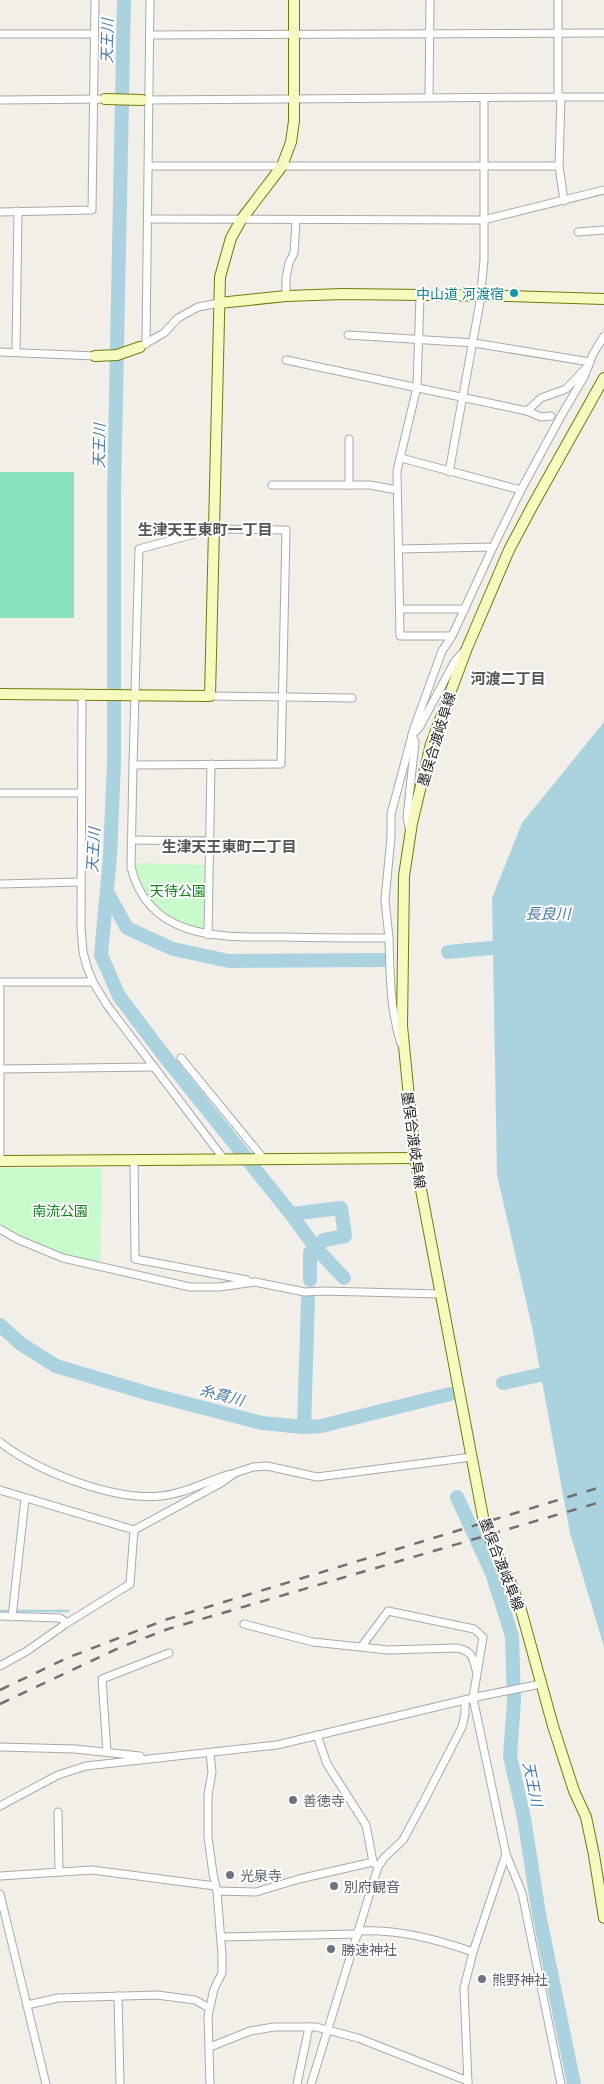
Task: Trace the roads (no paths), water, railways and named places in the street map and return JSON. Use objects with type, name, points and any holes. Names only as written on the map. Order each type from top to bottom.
[{"type":"street","points":[[0,212],[92,210],[100,100],[94,34],[95,0]]},
{"type":"street","points":[[143,345],[148,219],[149,166],[146,100],[150,0]]},
{"type":"street","points":[[210,696],[220,277],[224,256],[231,238],[241,220],[282,166],[291,142],[294,121],[294,0]]},
{"type":"street","points":[[429,97],[430,0]]},
{"type":"street","points":[[558,0],[560,166],[564,201]]},
{"type":"street","points":[[150,35],[604,33]]},
{"type":"street","points":[[0,34],[94,34]]},
{"type":"street","points":[[0,100],[604,97]]},
{"type":"street","points":[[449,472],[481,296],[484,260],[484,98]]},
{"type":"street","points":[[149,166],[560,166]]},
{"type":"street","points":[[148,219],[296,221],[483,220],[604,190]]},
{"type":"street","points":[[16,352],[18,211]]},
{"type":"street","points":[[286,296],[286,278],[289,263],[294,253],[296,221]]},
{"type":"street","points":[[578,232],[604,230]]},
{"type":"street","points":[[0,352],[95,356],[118,355],[143,345],[164,333],[178,318],[198,307],[286,296],[343,294],[604,300]]},
{"type":"street","points":[[420,296],[417,387],[397,471],[400,636],[452,636]]},
{"type":"street","points":[[348,335],[474,342],[589,364]]},
{"type":"street","points":[[404,1054],[396,1030],[394,1014],[385,900],[391,837],[391,814],[412,735],[442,650],[452,636],[521,490],[584,377],[604,336]]},
{"type":"street","points":[[286,360],[527,411],[542,417],[551,416]]},
{"type":"street","points":[[527,411],[541,398],[566,389],[589,364]]},
{"type":"street","name":"墨俣合渡岐阜線","points":[[603,377],[509,550],[466,648],[432,744],[410,834],[404,876],[402,1026],[416,1158],[483,1518],[492,1544],[521,1610],[538,1684],[574,1791],[586,1817],[604,1918]]},
{"type":"street","points":[[349,439],[349,485]]},
{"type":"street","points":[[401,458],[521,490]]},
{"type":"street","points":[[272,485],[370,485],[397,490]]},
{"type":"street","points":[[133,765],[282,764],[286,530],[213,529],[139,550],[133,694],[132,873],[147,902],[164,918],[187,930],[208,935],[389,938]]},
{"type":"street","points":[[399,549],[493,547]]},
{"type":"street","points":[[400,609],[464,609]]},
{"type":"street","points":[[412,735],[419,728],[455,661],[466,648]]},
{"type":"street","points":[[85,693],[80,882],[83,952],[93,982],[122,1028],[225,1158]]},
{"type":"street","points":[[0,694],[85,693],[352,698]]},
{"type":"street","points":[[410,834],[407,817],[415,742],[412,735]]},
{"type":"street","points":[[208,935],[211,764]]},
{"type":"street","points":[[0,793],[81,793]]},
{"type":"street","points":[[131,840],[209,841]]},
{"type":"street","points":[[0,884],[80,882]]},
{"type":"street","points":[[0,982],[93,982]]},
{"type":"street","points":[[0,988],[0,1161],[416,1158]]},
{"type":"street","points":[[181,1058],[259,1158]]},
{"type":"street","points":[[1,1068],[153,1067]]},
{"type":"street","points":[[134,1159],[135,1259],[305,1292],[440,1294]]},
{"type":"street","points":[[0,1229],[16,1239],[63,1258],[174,1284],[190,1287],[219,1287],[255,1282]]},
{"type":"street","points":[[0,1442],[30,1462],[57,1474],[131,1496],[161,1496],[253,1466],[267,1466],[317,1477],[472,1458]]},
{"type":"street","points":[[0,1490],[134,1530],[221,1483],[235,1473]]},
{"type":"street","points":[[12,1616],[26,1498]]},
{"type":"street","points":[[0,1666],[27,1651],[67,1623],[130,1584],[134,1530]]},
{"type":"street","points":[[0,1876],[92,1870],[216,1889],[256,1892],[298,1879],[376,1864],[403,1840],[462,1727],[476,1676],[483,1637],[474,1629],[388,1611],[362,1646]]},
{"type":"street","points":[[0,1616],[60,1618],[67,1623]]},
{"type":"street","points":[[244,1624],[313,1642],[388,1650],[457,1648],[468,1650],[473,1656],[476,1676]]},
{"type":"street","points":[[107,1752],[102,1679],[170,1653]]},
{"type":"street","points":[[0,1806],[58,1775],[86,1766],[277,1745],[497,1692],[538,1684]]},
{"type":"street","points":[[469,1699],[506,1854],[522,1893],[561,2084]]},
{"type":"street","points":[[311,2084],[358,1932],[376,1864],[366,1825],[327,1764],[316,1735]]},
{"type":"street","points":[[0,1746],[107,1752],[151,1758]]},
{"type":"street","points":[[210,1753],[212,1772],[207,1813],[222,1937],[222,1974],[214,1989],[209,2008],[210,2084]]},
{"type":"street","points":[[58,1812],[60,1871]]},
{"type":"street","points":[[210,2047],[250,2031],[309,2027],[358,2038],[468,2082],[464,1988],[473,1952],[506,1854]]},
{"type":"street","points":[[0,1894],[46,2084]]},
{"type":"street","points":[[222,1937],[395,1932],[473,1952]]},
{"type":"street","points":[[27,2005],[58,1998],[157,1995],[195,2000],[209,2008]]},
{"type":"street","points":[[118,1996],[120,2084]]},
{"type":"street","points":[[297,2084],[309,2027]]},
{"type":"water","name":"長良川","points":[[604,722],[604,1647],[570,1533],[532,1327],[497,1175],[492,898],[522,823]]},
{"type":"waterway","name":"天王川","points":[[124,0],[114,497],[114,764],[110,856],[101,955],[119,996],[315,1247],[344,1278]]},
{"type":"waterway","name":"天王川","points":[[107,892],[127,928],[173,949],[229,961],[385,960]]},
{"type":"waterway","name":"天王川","points":[[448,952],[512,946]]},
{"type":"waterway","name":"天王川","points":[[291,1214],[341,1208],[345,1236],[324,1240],[310,1253],[310,1280]]},
{"type":"waterway","points":[[304,1427],[308,1299]]},
{"type":"waterway","name":"糸貫川","points":[[0,1325],[21,1344],[56,1366],[150,1394],[262,1423],[304,1427],[321,1426],[450,1394]]},
{"type":"waterway","name":"糸貫川","points":[[503,1383],[558,1371]]},
{"type":"waterway","name":"天王川","points":[[457,1497],[492,1573],[512,1636],[514,1702],[510,1756],[524,1818],[539,1914],[574,2084]]},
{"type":"waterway","points":[[0,1611],[68,1611]]},
{"type":"railway","points":[[0,1690],[67,1658],[165,1620],[604,1486]]},
{"type":"railway","points":[[0,1704],[121,1647],[168,1629],[604,1501]]},
{"type":"place","name":"中山道 河渡宿","points":[[514,293]]},
{"type":"place","name":"善徳寺","points":[[293,1800]]},
{"type":"place","name":"光泉寺","points":[[230,1875]]},
{"type":"place","name":"別府観音","points":[[334,1886]]},
{"type":"place","name":"勝速神社","points":[[331,1949]]},
{"type":"place","name":"熊野神社","points":[[482,1979]]},
{"type":"district","name":"生津天王東町一丁目","points":[[205,529]]},
{"type":"district","name":"河渡二丁目","points":[[508,678]]},
{"type":"district","name":"生津天王東町二丁目","points":[[229,846]]},
{"type":"park label","name":"天待公園","points":[[178,890]]},
{"type":"park label","name":"南流公園","points":[[60,1210]]}]
